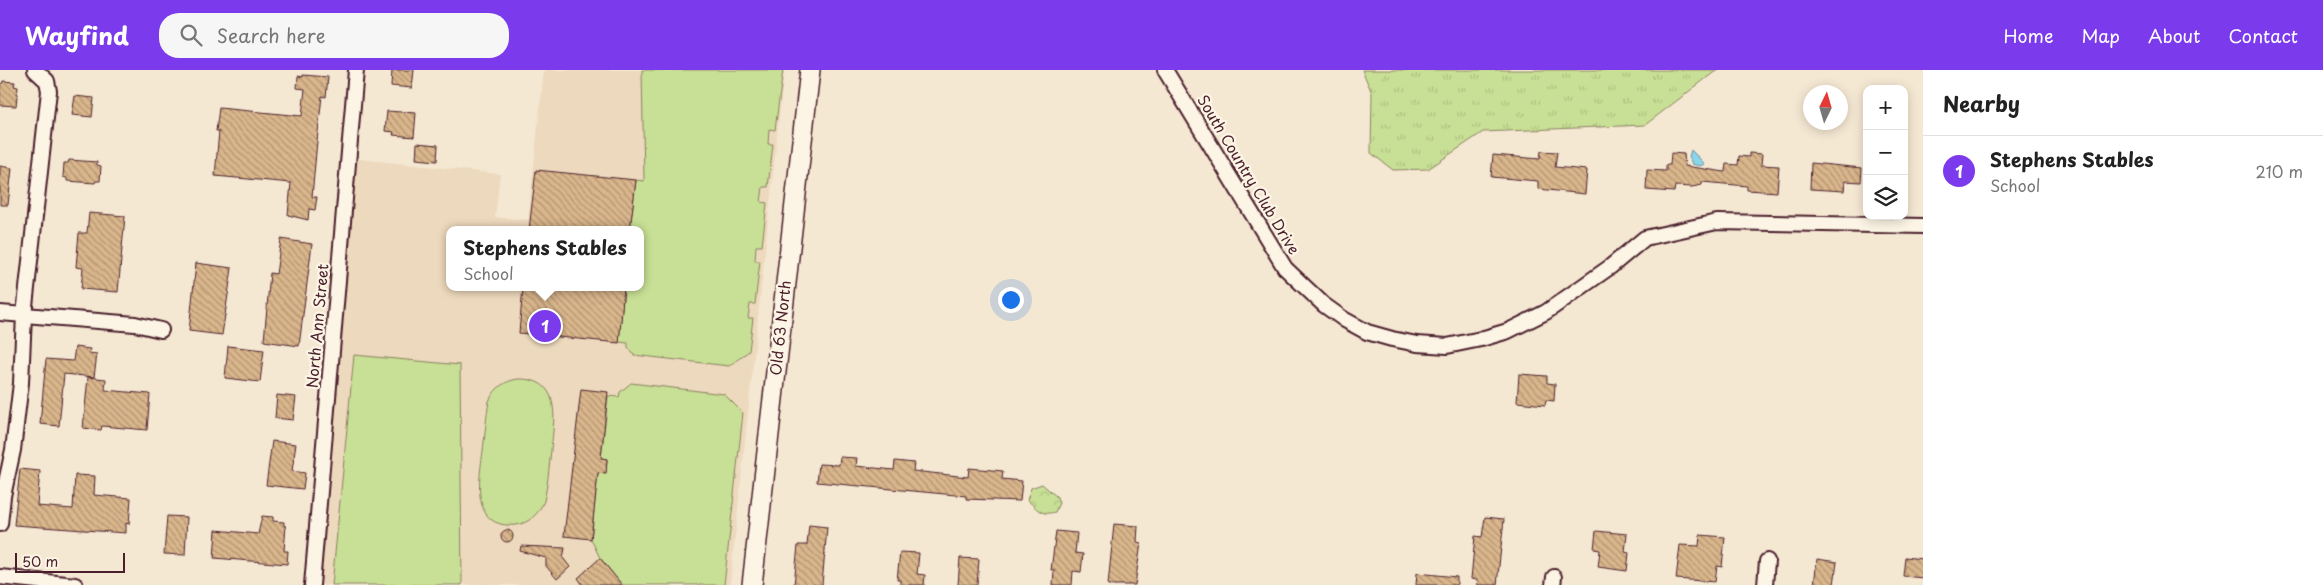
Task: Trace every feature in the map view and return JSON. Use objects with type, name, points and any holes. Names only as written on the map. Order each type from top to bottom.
[{"type":"main road","name":"Old 63 North","points":[[752,585],[810,70]]},
{"type":"street","points":[[0,524],[21,383],[24,315],[48,91],[47,81],[35,70]]},
{"type":"street","name":"North Ann Street","points":[[312,585],[356,70]]},
{"type":"street","name":"South Country Club Drive","points":[[1165,70],[1285,268],[1324,305],[1344,320],[1367,332],[1392,339],[1417,344],[1447,346],[1481,339],[1508,330],[1546,312],[1610,267],[1645,238],[1717,222],[1923,226]]},
{"type":"street","points":[[0,313],[135,324],[161,330]]},
{"type":"street","points":[[1765,585],[1768,561]]},
{"type":"street","points":[[0,578],[75,585]]},
{"type":"shaded area","points":[[544,70],[784,70],[730,585],[305,585],[350,158],[500,174],[495,217],[528,220]]},
{"type":"green space","points":[[642,70],[783,70],[775,130],[769,129],[768,144],[773,144],[768,187],[763,187],[761,202],[767,203],[762,246],[756,246],[755,261],[760,261],[755,304],[750,304],[748,318],[753,318],[749,351],[729,366],[634,355],[628,347],[628,343],[619,342],[624,291],[644,291],[644,226],[630,226],[636,180],[644,181]]},
{"type":"green space","points":[[1362,70],[1717,70],[1645,125],[1483,132],[1428,169],[1393,170],[1371,153],[1372,93]]},
{"type":"green space","points":[[354,355],[460,365],[462,585],[332,585]]},
{"type":"green space","points":[[518,379],[543,385],[549,393],[554,414],[544,501],[533,517],[526,522],[516,525],[501,524],[491,519],[484,511],[481,500],[480,475],[489,401],[494,392],[501,386],[508,381]]},
{"type":"green space","points":[[631,383],[724,394],[743,413],[724,585],[622,585],[600,558],[591,539],[598,473],[606,474],[607,459],[601,458],[608,396],[619,397],[620,392]]},
{"type":"green space","points":[[1042,484],[1057,497],[1059,503],[1055,512],[1042,512],[1027,500],[1031,488]]},
{"type":"water","points":[[1691,150],[1705,164],[1699,166],[1692,164],[1689,157]]},
{"type":"building","points":[[392,70],[414,70],[412,88],[391,86]]},
{"type":"building","points":[[303,75],[328,77],[326,97],[322,96],[317,141],[312,197],[317,197],[315,210],[309,209],[308,220],[288,215],[291,183],[215,176],[219,131],[216,131],[219,108],[302,116],[305,89],[297,88],[298,76],[303,77]]},
{"type":"building","points":[[3,81],[15,82],[14,86],[18,87],[16,106],[0,105],[0,84]]},
{"type":"building","points":[[75,96],[94,98],[92,117],[72,115]]},
{"type":"building","points":[[387,111],[416,113],[414,137],[393,135],[394,132],[385,131]]},
{"type":"building","points":[[417,143],[438,145],[437,161],[416,159]]},
{"type":"building","points":[[1541,151],[1557,152],[1555,167],[1587,170],[1585,194],[1538,189],[1538,181],[1491,177],[1493,155],[1540,159]]},
{"type":"building","points":[[1671,153],[1684,154],[1685,166],[1725,172],[1726,164],[1738,165],[1739,156],[1749,157],[1749,153],[1762,154],[1761,165],[1779,166],[1777,192],[1747,190],[1747,186],[1702,182],[1702,185],[1692,187],[1675,186],[1674,192],[1646,190],[1647,170],[1666,171],[1666,165],[1670,165]]},
{"type":"building","points":[[69,160],[97,162],[97,165],[101,166],[100,181],[95,183],[67,181],[67,178],[63,177],[64,163],[68,163]]},
{"type":"building","points":[[1811,163],[1862,168],[1861,182],[1845,181],[1844,191],[1810,189]]},
{"type":"building","points":[[0,166],[12,168],[8,205],[0,205]]},
{"type":"building","points":[[536,170],[636,180],[630,226],[529,226]]},
{"type":"building","points":[[89,213],[125,216],[118,292],[81,289],[83,268],[76,267],[79,233],[87,233]]},
{"type":"building","points":[[281,239],[312,244],[299,346],[264,341],[270,273],[276,274]]},
{"type":"building","points":[[196,263],[232,268],[222,335],[189,331]]},
{"type":"building","points":[[523,291],[624,291],[619,343],[519,333]]},
{"type":"building","points":[[228,346],[264,350],[260,382],[225,378]]},
{"type":"building","points":[[75,347],[90,349],[89,353],[97,354],[94,377],[64,374],[59,426],[40,424],[46,359],[73,361]]},
{"type":"building","points":[[1519,374],[1547,376],[1547,383],[1555,384],[1554,401],[1546,400],[1545,405],[1517,402]]},
{"type":"building","points":[[88,377],[106,379],[105,390],[150,394],[147,430],[102,426],[101,430],[83,428]]},
{"type":"building","points":[[581,389],[608,392],[601,458],[607,459],[606,474],[598,473],[591,539],[564,536]]},
{"type":"building","points":[[277,395],[296,397],[293,420],[275,418]]},
{"type":"building","points":[[272,441],[296,444],[292,471],[305,473],[303,489],[266,485]]},
{"type":"building","points":[[840,457],[857,458],[856,466],[894,470],[895,461],[914,463],[913,471],[968,477],[969,468],[1003,471],[1002,479],[1022,481],[1020,501],[966,499],[966,496],[817,482],[819,464],[839,465]]},
{"type":"building","points":[[20,469],[40,471],[37,506],[73,509],[75,475],[95,476],[94,495],[131,498],[129,524],[126,523],[126,533],[14,525]]},
{"type":"building","points":[[167,516],[187,517],[185,555],[164,554]]},
{"type":"building","points":[[262,516],[273,517],[273,521],[284,522],[284,526],[286,526],[284,551],[288,551],[287,564],[214,558],[216,530],[258,534]]},
{"type":"building","points":[[1485,517],[1504,519],[1497,585],[1477,585],[1478,580],[1471,579],[1475,536],[1482,537]]},
{"type":"building","points":[[1114,524],[1138,526],[1137,542],[1141,543],[1135,585],[1108,585]]},
{"type":"building","points":[[809,525],[827,527],[822,585],[794,585],[798,545],[807,545]]},
{"type":"building","points":[[509,530],[512,531],[512,541],[505,542],[502,541],[501,534],[502,531]]},
{"type":"building","points":[[1056,531],[1077,533],[1075,553],[1083,554],[1081,572],[1073,571],[1072,585],[1053,585],[1054,570],[1051,570]]},
{"type":"building","points":[[1596,531],[1627,534],[1625,552],[1629,553],[1627,571],[1598,567],[1600,550],[1594,549]]},
{"type":"building","points":[[1700,535],[1725,537],[1722,567],[1717,566],[1715,582],[1676,579],[1680,545],[1699,546]]},
{"type":"building","points":[[521,546],[565,548],[563,558],[570,567],[557,579],[546,566],[546,558],[520,551]]},
{"type":"building","points":[[900,552],[919,553],[917,574],[925,575],[924,585],[900,585],[900,580],[897,580]]},
{"type":"building","points":[[1905,557],[1923,559],[1923,578],[1903,576]]},
{"type":"building","points":[[600,558],[622,585],[583,585],[578,578]]},
{"type":"building","points":[[960,558],[979,559],[977,585],[958,585]]},
{"type":"building","points":[[1817,559],[1837,562],[1834,585],[1814,585]]},
{"type":"building","points":[[1417,573],[1457,577],[1457,585],[1416,585]]},
{"type":"place","name":"Stephens Stables","points":[[545,326]]}]
